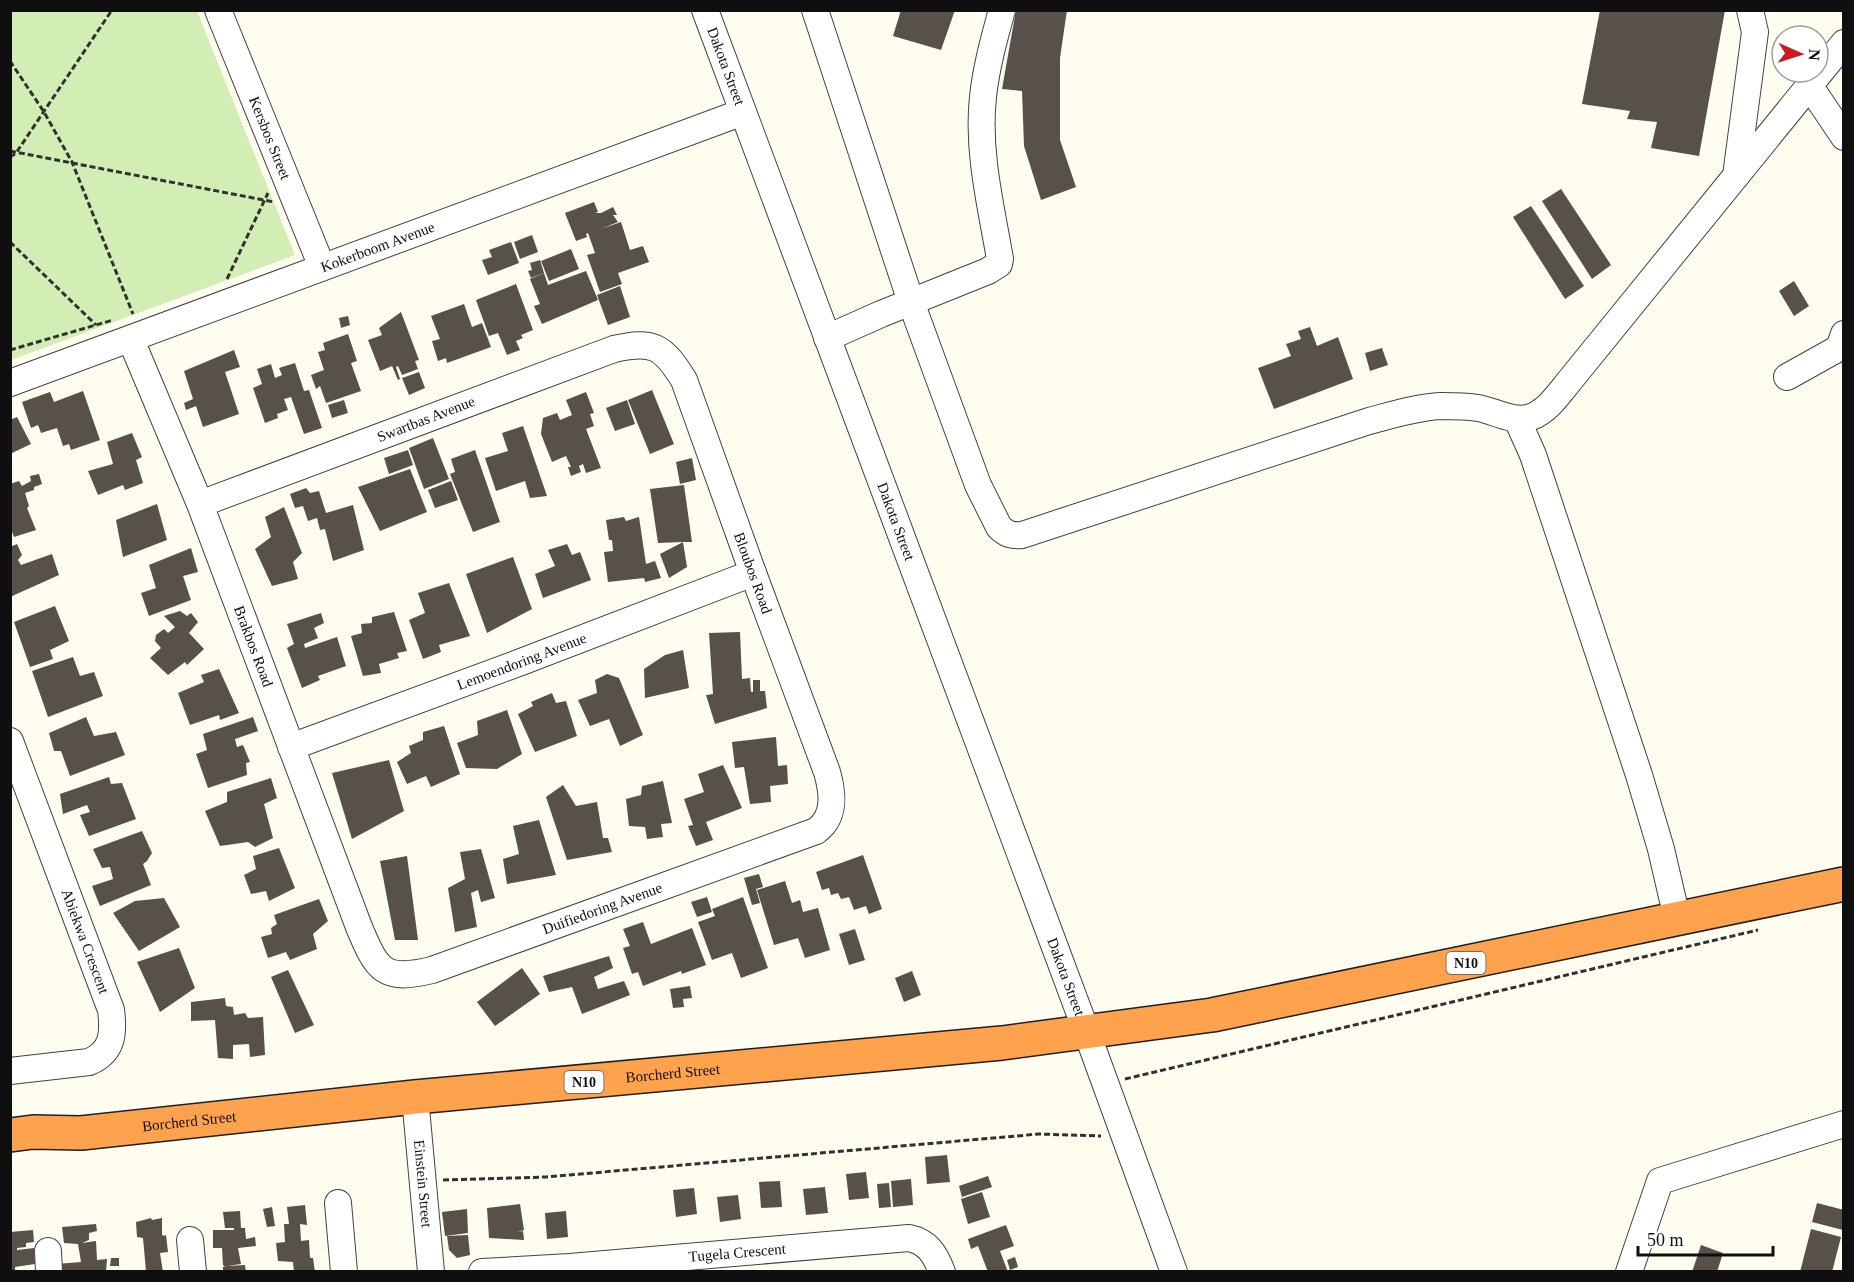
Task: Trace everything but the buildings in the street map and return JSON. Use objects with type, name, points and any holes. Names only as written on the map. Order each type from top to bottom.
[{"type":"highway","name":"N10","points":[[1087,1033],[1212,1015],[1844,884]]},
{"type":"highway","name":"Borcherd Street","points":[[10,1135],[33,1132],[81,1133],[415,1097],[781,1065],[1087,1033]]},
{"type":"highway","name":"Borcherd Street","points":[[10,1148],[48,1142],[81,1133]]},
{"type":"street","name":"Kersbos Street","points":[[218,10],[321,267]]},
{"type":"street","name":"Dakota Street","points":[[705,10],[1174,1272]]},
{"type":"street","points":[[815,10],[911,302],[986,505],[999,527],[1014,536],[1369,421],[1408,411],[1441,406],[1478,408],[1517,419],[1531,417],[1552,401],[1844,43]]},
{"type":"street","points":[[827,338],[994,269],[1000,261],[988,193],[982,134],[982,98],[1002,10]]},
{"type":"street","points":[[1736,176],[1755,32],[1750,10]]},
{"type":"street","points":[[1809,85],[1844,136]]},
{"type":"street","name":"Kokerboom Avenue","points":[[10,383],[127,328],[217,307],[743,112]]},
{"type":"street","name":"Brakbos Road","points":[[127,328],[200,504],[370,954]]},
{"type":"street","points":[[1786,377],[1839,348],[1844,334]]},
{"type":"street","name":"Swartbas Avenue","points":[[200,504],[614,349],[636,344],[654,346]]},
{"type":"street","name":"Bloubos Road","points":[[654,346],[674,365],[684,380],[827,772],[832,798],[831,810]]},
{"type":"street","points":[[1517,419],[1533,456],[1639,775],[1661,849],[1677,918]]},
{"type":"street","name":"Lemoendoring Avenue","points":[[291,747],[753,573]]},
{"type":"street","name":"Abiekwa Crescent","points":[[10,741],[111,1010],[113,1025],[113,1036],[109,1047],[89,1062],[10,1071]]},
{"type":"street","name":"Duifiedoring Avenue","points":[[370,954],[387,972],[397,975],[410,975],[432,970],[816,831],[827,820],[831,810]]},
{"type":"street","name":"Einstein Street","points":[[415,1097],[431,1272]]},
{"type":"street","points":[[1629,1272],[1660,1181],[1844,1124]]},
{"type":"street","points":[[338,1203],[344,1272]]},
{"type":"street","name":"Tugela Crescent","points":[[482,1272],[570,1269],[909,1238],[930,1248],[942,1272]]},
{"type":"street","points":[[190,1240],[193,1272]]},
{"type":"path","points":[[10,157],[16,153],[112,10]]},
{"type":"path","points":[[10,61],[44,112],[72,162],[134,314],[127,328]]},
{"type":"path","points":[[10,151],[258,199]]},
{"type":"path","points":[[217,307],[233,265],[266,200],[278,160]]},
{"type":"path","points":[[10,242],[96,325]]},
{"type":"path","points":[[10,350],[115,320]]},
{"type":"path","points":[[1106,1084],[1763,928]]},
{"type":"path","points":[[424,1181],[546,1177],[1039,1134],[1124,1137]]},
{"type":"green space","points":[[11,10],[197,11],[295,255],[11,360]]}]
